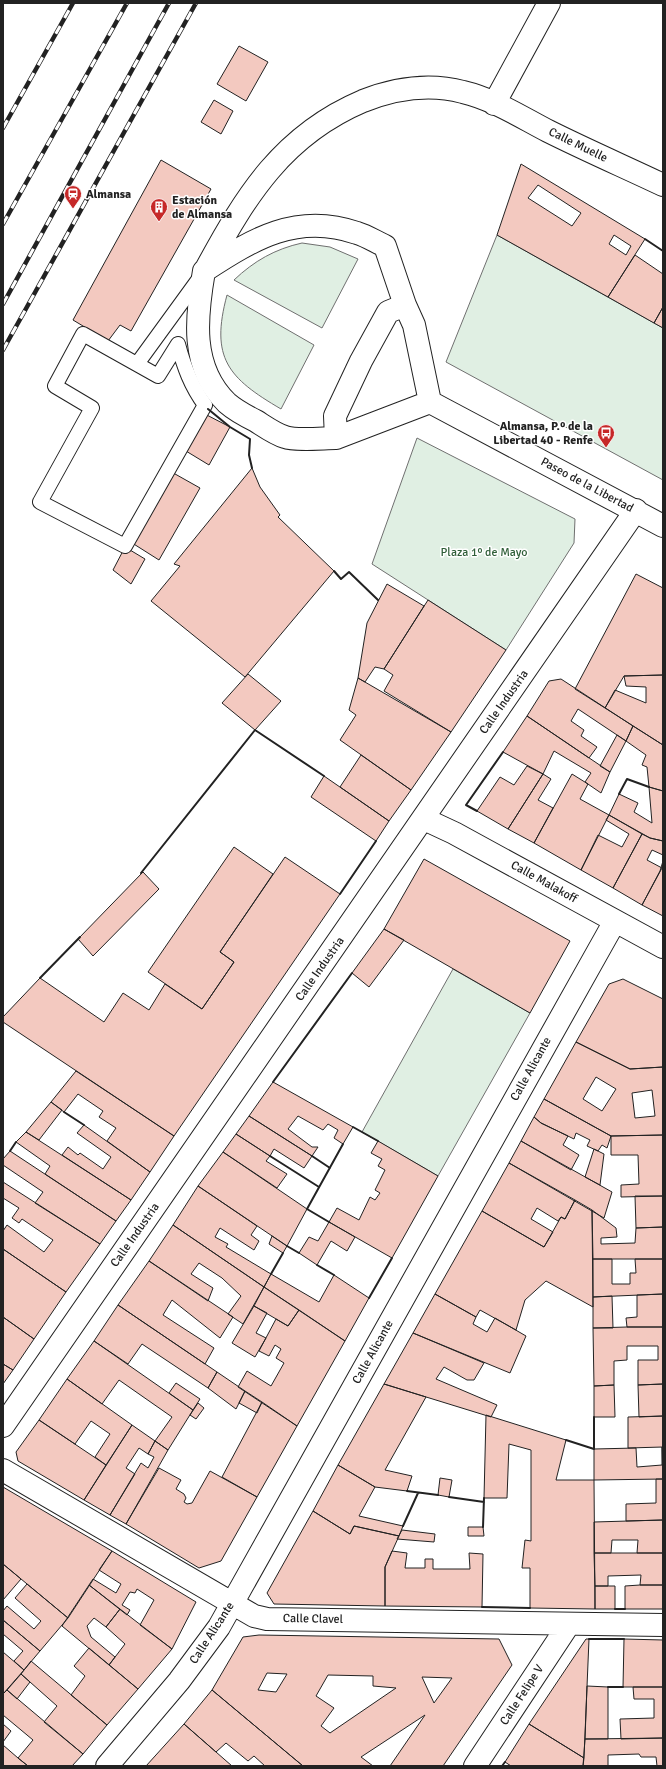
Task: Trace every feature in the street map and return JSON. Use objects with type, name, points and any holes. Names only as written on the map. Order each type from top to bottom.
[{"type":"street","points":[[494,104],[549,3]]},
{"type":"street","name":"Calle Muelle","points":[[204,271],[230,225],[263,176],[290,146],[331,116],[379,95],[427,87],[464,92],[494,104],[663,185]]},
{"type":"street","points":[[299,227],[335,228],[358,233],[384,246],[405,306],[414,325],[430,402],[336,438],[285,437],[228,403],[214,386],[198,349],[200,296],[204,271],[264,236],[299,227]]},
{"type":"street","points":[[336,438],[335,416],[362,361],[388,312],[405,306]]},
{"type":"street","name":"Paseo de la Libertad","points":[[430,402],[636,510],[663,526]]},
{"type":"street","name":"Calle Industria","points":[[3,1426],[424,819],[636,510]]},
{"type":"street","name":"Calle Malakoff","points":[[424,819],[454,832],[663,947]]},
{"type":"street","name":"Calle Alicante","points":[[107,1766],[179,1681],[219,1627],[615,921]]},
{"type":"street","name":"Calle Clavel","points":[[3,1470],[254,1616],[267,1619],[663,1625]]},
{"type":"street","name":"Calle Felipe V","points":[[475,1766],[569,1624]]},
{"type":"lane","points":[[138,364],[204,271]]},
{"type":"lane","points":[[83,334],[138,364],[158,376],[178,344],[185,371],[193,389],[205,405],[125,546],[40,502],[92,408],[55,386],[83,334]]},
{"type":"green space","points":[[497,235],[663,328],[663,480],[446,362]]},
{"type":"green space","points":[[302,243],[330,247],[358,259],[322,328],[234,280],[249,267],[274,252]]},
{"type":"green space","points":[[227,295],[314,345],[281,409],[248,387],[236,376],[228,364],[223,351],[221,335],[222,317]]},
{"type":"green space","name":"Plaza 1º de Mayo","points":[[417,438],[575,519],[574,543],[506,650],[372,564]]},
{"type":"green space","points":[[453,969],[530,1013],[438,1176],[362,1132]]},
{"type":"building","points":[[239,46],[268,62],[246,101],[217,84]]},
{"type":"building","points":[[214,100],[233,111],[221,134],[201,122]]},
{"type":"building","name":"Estación de Almansa","points":[[161,160],[211,189],[131,331],[120,325],[108,341],[73,320]]},
{"type":"building","points":[[521,164],[645,239],[608,297],[497,235]],"holes":[[[538,185],[581,213],[572,226],[528,198]],[[614,235],[631,246],[626,255],[609,244]]]},
{"type":"building","points":[[635,255],[663,274],[663,307],[654,323],[608,297]]},
{"type":"building","points":[[663,307],[663,328],[654,323]]},
{"type":"building","points":[[201,412],[230,427],[209,465],[181,448]]},
{"type":"building","points":[[252,468],[260,487],[280,515],[278,517],[334,571],[245,677],[151,601],[180,566],[174,564]]},
{"type":"building","points":[[168,470],[200,488],[159,560],[129,541]]},
{"type":"building","points":[[125,547],[145,559],[131,584],[113,570]]},
{"type":"building","points":[[636,574],[663,588],[663,675],[624,676],[605,708],[575,689]]},
{"type":"building","points":[[387,584],[424,606],[384,669],[375,667],[365,682],[358,678],[367,623]]},
{"type":"building","points":[[428,600],[506,650],[451,732],[384,691],[393,675],[384,669]]},
{"type":"building","points":[[248,674],[281,701],[255,730],[222,703]]},
{"type":"building","points":[[663,675],[663,745],[605,708],[615,690],[646,703],[646,687],[626,686],[624,676]]},
{"type":"building","points":[[358,678],[451,732],[411,790],[340,740],[356,715],[349,710]]},
{"type":"building","points":[[561,679],[633,726],[626,741],[578,709],[571,721],[584,730],[581,736],[597,747],[589,758],[527,716],[549,681]]},
{"type":"building","points":[[527,716],[610,772],[601,793],[585,782],[591,773],[554,751],[543,774],[503,752]]},
{"type":"building","points":[[633,726],[663,745],[663,791],[649,787],[647,767],[642,765],[646,755],[626,741]]},
{"type":"building","points":[[617,735],[626,741],[610,772],[600,766]]},
{"type":"building","points":[[361,755],[411,790],[389,821],[340,787]]},
{"type":"building","points":[[527,766],[543,774],[508,829],[477,811],[500,777],[514,785]]},
{"type":"building","points":[[543,774],[551,779],[538,800],[553,808],[534,843],[508,829]]},
{"type":"building","points":[[572,774],[588,784],[580,799],[609,815],[581,870],[534,843]]},
{"type":"building","points":[[324,776],[389,821],[376,841],[311,797]]},
{"type":"building","points":[[649,787],[663,791],[663,841],[650,838],[609,815],[619,794],[638,803],[634,812],[652,823]]},
{"type":"building","points":[[609,815],[642,834],[613,888],[581,870],[598,835],[622,847],[629,834],[606,820]]},
{"type":"building","points":[[642,834],[650,838],[663,841],[663,855],[652,850],[647,860],[662,868],[642,905],[613,888]]},
{"type":"building","points":[[234,847],[273,874],[220,952],[234,962],[202,1009],[148,972]]},
{"type":"building","points":[[285,857],[340,894],[174,1136],[3,1022],[3,1017],[40,978],[104,1022],[123,993],[149,1010],[165,984],[202,1009],[234,962],[220,952]]},
{"type":"building","points":[[424,859],[570,941],[530,1013],[384,929]]},
{"type":"building","points":[[663,861],[663,916],[642,905],[660,871]]},
{"type":"building","points":[[143,872],[159,889],[93,956],[78,939]]},
{"type":"building","points":[[384,929],[404,940],[369,987],[352,973]]},
{"type":"building","points":[[623,979],[663,999],[663,1067],[630,1069],[576,1042],[609,984]]},
{"type":"building","points":[[576,1042],[630,1069],[663,1067],[663,1135],[611,1136],[544,1099]],"holes":[[[596,1077],[616,1089],[602,1111],[583,1099]],[[652,1090],[655,1116],[635,1118],[632,1093]]]},
{"type":"building","points":[[76,1071],[174,1136],[150,1172],[107,1141],[116,1128],[99,1117],[103,1111],[78,1094],[64,1112],[51,1102]]},
{"type":"building","points":[[273,1082],[353,1127],[343,1144],[334,1138],[338,1130],[328,1124],[323,1130],[298,1116],[288,1129],[312,1147],[318,1147],[312,1156],[249,1116]]},
{"type":"building","points":[[544,1099],[611,1136],[607,1148],[602,1145],[598,1151],[587,1146],[590,1140],[576,1133],[574,1139],[541,1123],[534,1117]]},
{"type":"building","points":[[51,1102],[62,1110],[39,1140],[26,1132]]},
{"type":"building","points":[[249,1116],[312,1156],[304,1168],[274,1149],[270,1156],[236,1134]]},
{"type":"building","points":[[534,1117],[541,1123],[568,1136],[563,1145],[579,1155],[571,1170],[521,1141]]},
{"type":"building","points":[[84,1125],[150,1172],[131,1200],[62,1155],[68,1147],[78,1155],[80,1153],[103,1169],[111,1157],[77,1133]]},
{"type":"building","points":[[26,1132],[131,1200],[116,1221],[45,1174],[50,1166],[16,1142]]},
{"type":"building","points":[[236,1134],[270,1156],[266,1161],[287,1174],[277,1188],[223,1152]]},
{"type":"building","points":[[663,1135],[663,1196],[621,1197],[621,1185],[639,1184],[638,1155],[611,1155],[611,1136]]},
{"type":"building","points":[[378,1141],[438,1176],[392,1258],[329,1222],[337,1208],[359,1220],[370,1197],[375,1200],[380,1193],[375,1190],[385,1170],[378,1166],[382,1159],[371,1153]]},
{"type":"building","points":[[521,1141],[612,1192],[604,1218],[509,1163]]},
{"type":"building","points":[[594,1149],[604,1154],[600,1185],[585,1177]]},
{"type":"building","points":[[10,1151],[116,1221],[100,1244],[35,1203],[43,1192],[3,1165],[3,1159]]},
{"type":"building","points":[[223,1152],[307,1209],[287,1246],[198,1186]]},
{"type":"building","points":[[509,1163],[575,1200],[565,1219],[561,1217],[558,1221],[537,1208],[531,1219],[553,1232],[544,1247],[482,1211]]},
{"type":"building","points":[[3,1182],[100,1244],[66,1292],[3,1249],[3,1231],[7,1225],[44,1252],[53,1240],[22,1219],[19,1223],[12,1218],[19,1208],[3,1198]]},
{"type":"building","points":[[198,1186],[257,1226],[251,1235],[259,1241],[254,1250],[220,1228],[215,1237],[228,1244],[226,1247],[271,1274],[264,1287],[173,1225]]},
{"type":"building","points":[[635,1196],[663,1196],[663,1227],[636,1228]]},
{"type":"building","points":[[575,1200],[592,1210],[593,1307],[546,1281],[525,1300],[516,1330],[480,1310],[476,1317],[435,1294],[482,1211],[544,1247],[561,1217],[565,1219]]},
{"type":"building","points":[[592,1210],[616,1228],[617,1237],[601,1238],[601,1244],[635,1243],[636,1228],[663,1227],[663,1259],[593,1259]]},
{"type":"building","points":[[329,1222],[355,1237],[347,1251],[331,1241],[317,1265],[299,1253],[309,1237],[318,1241]]},
{"type":"building","points":[[173,1225],[264,1287],[243,1324],[228,1314],[241,1296],[222,1278],[199,1263],[191,1274],[213,1288],[208,1301],[149,1261]]},
{"type":"building","points":[[272,1236],[287,1246],[283,1253],[269,1244]]},
{"type":"building","points":[[3,1249],[66,1292],[34,1339],[3,1317]]},
{"type":"building","points":[[593,1259],[612,1259],[612,1284],[630,1284],[630,1273],[636,1273],[635,1259],[663,1259],[663,1294],[593,1297]]},
{"type":"building","points":[[149,1261],[233,1317],[220,1338],[172,1300],[163,1315],[214,1348],[205,1364],[118,1305]]},
{"type":"building","points":[[271,1274],[319,1302],[334,1275],[369,1298],[345,1341],[264,1287]]},
{"type":"building","points":[[264,1287],[299,1310],[288,1326],[254,1306]]},
{"type":"building","points":[[435,1294],[476,1317],[473,1324],[487,1332],[495,1318],[526,1336],[510,1373],[413,1333]]},
{"type":"building","points":[[663,1294],[663,1327],[627,1327],[626,1318],[637,1317],[637,1295]]},
{"type":"building","points":[[612,1296],[613,1328],[593,1328],[593,1297]]},
{"type":"building","points":[[118,1305],[217,1372],[208,1388],[142,1344],[128,1364],[94,1341]]},
{"type":"building","points":[[254,1306],[267,1313],[256,1333],[266,1338],[255,1357],[232,1343]]},
{"type":"building","points":[[299,1310],[345,1341],[297,1426],[238,1387],[247,1371],[271,1386],[284,1363],[276,1358],[281,1349],[275,1345],[269,1356],[259,1351],[276,1319],[288,1326]]},
{"type":"building","points":[[3,1317],[34,1339],[13,1370],[3,1364]]},
{"type":"building","points":[[663,1327],[663,1384],[638,1385],[638,1360],[658,1360],[658,1346],[627,1346],[627,1360],[614,1361],[614,1385],[594,1386],[593,1328]]},
{"type":"building","points":[[413,1333],[484,1363],[474,1380],[467,1380],[444,1367],[436,1379],[497,1405],[491,1417],[384,1384]]},
{"type":"building","points":[[94,1341],[193,1410],[168,1450],[155,1441],[172,1417],[119,1380],[102,1404],[67,1379]]},
{"type":"building","points":[[3,1364],[13,1370],[3,1384]]},
{"type":"building","points":[[217,1372],[245,1391],[236,1409],[208,1388]]},
{"type":"building","points":[[67,1379],[132,1425],[106,1465],[95,1457],[110,1434],[91,1421],[75,1444],[39,1420]]},
{"type":"building","points":[[176,1383],[200,1399],[193,1410],[169,1393]]},
{"type":"building","points":[[384,1384],[426,1397],[385,1470],[412,1476],[407,1491],[375,1487],[338,1465]]},
{"type":"building","points":[[663,1384],[663,1416],[639,1417],[638,1385]]},
{"type":"building","points":[[614,1385],[615,1417],[594,1417],[594,1386]]},
{"type":"building","points":[[245,1391],[262,1402],[257,1413],[239,1403]]},
{"type":"building","points":[[262,1402],[297,1426],[257,1497],[222,1477]]},
{"type":"building","points":[[198,1403],[204,1408],[196,1419],[190,1415]]},
{"type":"building","points":[[486,1415],[566,1440],[556,1480],[594,1480],[595,1609],[530,1608],[530,1568],[522,1568],[525,1540],[531,1541],[531,1450],[509,1444],[507,1498],[484,1498]]},
{"type":"building","points":[[663,1416],[663,1447],[628,1448],[628,1417]]},
{"type":"building","points":[[39,1420],[106,1465],[84,1500],[18,1461],[16,1452]]},
{"type":"building","points":[[132,1425],[155,1441],[148,1454],[139,1448],[126,1468],[135,1474],[110,1515],[84,1500]]},
{"type":"building","points":[[155,1441],[168,1450],[126,1524],[110,1515],[141,1463],[148,1468],[154,1457],[148,1454]]},
{"type":"building","points":[[662,1447],[663,1479],[594,1480],[594,1449],[636,1448],[637,1467],[662,1465]]},
{"type":"building","points":[[338,1465],[375,1487],[359,1516],[403,1526],[399,1536],[354,1526],[350,1534],[313,1511]]},
{"type":"building","points":[[159,1468],[181,1480],[176,1489],[184,1494],[186,1498],[184,1502],[187,1504],[192,1503],[210,1471],[257,1497],[221,1561],[199,1568],[126,1524]]},
{"type":"building","points":[[440,1478],[452,1480],[449,1497],[438,1495]]},
{"type":"building","points":[[656,1479],[663,1479],[663,1520],[626,1521],[626,1504],[656,1503]]},
{"type":"building","points":[[3,1487],[112,1551],[68,1618],[3,1564]]},
{"type":"building","points":[[313,1511],[350,1534],[354,1526],[399,1536],[385,1567],[385,1606],[274,1604],[267,1593]]},
{"type":"building","points":[[663,1520],[663,1553],[637,1553],[638,1540],[612,1540],[611,1553],[594,1553],[594,1522]]},
{"type":"building","points":[[468,1527],[483,1527],[484,1536],[468,1536]]},
{"type":"building","points":[[402,1530],[435,1534],[434,1542],[397,1539]]},
{"type":"building","points":[[112,1551],[196,1602],[172,1649],[140,1625],[154,1600],[137,1589],[135,1593],[130,1592],[122,1605],[130,1610],[127,1615],[89,1585],[93,1579],[116,1593],[121,1584],[99,1570]]},
{"type":"building","points":[[392,1551],[407,1553],[405,1568],[425,1568],[425,1559],[433,1559],[433,1569],[470,1569],[469,1553],[483,1554],[482,1607],[385,1606],[385,1567]]},
{"type":"building","points":[[594,1553],[663,1553],[663,1585],[640,1585],[641,1575],[608,1576],[608,1586],[595,1586]]},
{"type":"building","points":[[3,1564],[21,1579],[3,1600]]},
{"type":"building","points":[[27,1584],[68,1618],[40,1651],[3,1620],[3,1611],[7,1606],[34,1629],[41,1621],[15,1598]]},
{"type":"building","points":[[89,1585],[120,1609],[106,1627],[94,1618],[87,1626],[91,1637],[115,1657],[109,1665],[62,1626]]},
{"type":"building","points":[[663,1585],[663,1609],[625,1609],[625,1586]]},
{"type":"building","points":[[595,1586],[615,1586],[615,1609],[595,1609]]},
{"type":"building","points":[[120,1609],[172,1649],[138,1689],[109,1665],[125,1644],[106,1627]]},
{"type":"building","points":[[3,1620],[40,1651],[24,1670],[14,1661],[23,1651],[3,1634]]},
{"type":"building","points":[[259,1635],[499,1639],[512,1665],[443,1766],[390,1766],[425,1715],[361,1757],[373,1766],[303,1766],[212,1690],[243,1637]],"holes":[[[267,1673],[287,1674],[276,1692],[258,1690]],[[328,1675],[373,1676],[373,1686],[396,1688],[330,1733],[321,1726],[334,1708],[316,1696]],[[422,1677],[452,1678],[434,1703]]]},
{"type":"building","points":[[586,1639],[589,1639],[584,1758],[529,1724]]},
{"type":"building","points":[[624,1639],[663,1640],[663,1687],[623,1687]]},
{"type":"building","points":[[89,1648],[138,1689],[107,1725],[71,1695],[85,1676],[74,1666]]},
{"type":"building","points":[[3,1652],[24,1670],[3,1694]]},
{"type":"building","points":[[31,1661],[107,1725],[83,1754],[44,1722],[57,1706],[21,1674]]},
{"type":"building","points":[[21,1674],[30,1682],[17,1699],[7,1690]]},
{"type":"building","points":[[587,1686],[608,1687],[608,1739],[585,1739]]},
{"type":"building","points":[[633,1687],[663,1687],[663,1738],[621,1739],[620,1719],[654,1718],[654,1699],[634,1699]]},
{"type":"building","points":[[7,1690],[83,1754],[72,1766],[28,1766],[18,1758],[33,1740],[3,1715],[3,1694]]},
{"type":"building","points":[[212,1690],[303,1766],[265,1766],[254,1756],[248,1761],[226,1743],[216,1752],[184,1724]]},
{"type":"building","points":[[3,1724],[11,1731],[3,1742]]},
{"type":"building","points":[[184,1724],[232,1766],[146,1766]]},
{"type":"building","points":[[529,1724],[584,1758],[583,1766],[511,1766],[505,1762]]},
{"type":"building","points":[[663,1738],[663,1766],[657,1766],[656,1757],[641,1757],[639,1754],[608,1755],[608,1766],[583,1766],[585,1739]]},
{"type":"building","points":[[3,1745],[18,1758],[28,1766],[3,1766]]},
{"type":"railway","points":[[3,128],[73,3]]},
{"type":"railway","points":[[3,224],[127,3]]},
{"type":"railway","points":[[3,304],[169,3]]},
{"type":"railway","points":[[3,350],[196,3]]},
{"type":"wall","points":[[645,239],[663,251]]},
{"type":"wall","points":[[208,409],[230,427],[250,439],[249,455],[252,468]]},
{"type":"wall","points":[[334,571],[341,579],[349,572],[378,600]]},
{"type":"wall","points":[[141,873],[255,730],[324,776]]},
{"type":"wall","points":[[477,811],[466,805],[503,752]]},
{"type":"wall","points":[[619,794],[627,779],[649,787]]},
{"type":"wall","points":[[340,894],[376,841]]},
{"type":"wall","points":[[40,978],[80,937]]},
{"type":"wall","points":[[273,1082],[352,973]]},
{"type":"wall","points":[[64,1112],[84,1125]]},
{"type":"wall","points":[[353,1127],[378,1141]]},
{"type":"wall","points":[[10,1151],[16,1142]]},
{"type":"wall","points":[[329,1222],[307,1209],[343,1144]]},
{"type":"wall","points":[[270,1156],[319,1187]]},
{"type":"wall","points":[[312,1156],[330,1168]]},
{"type":"wall","points":[[287,1246],[299,1253]]},
{"type":"wall","points":[[271,1274],[283,1253]]},
{"type":"wall","points":[[369,1298],[392,1258]]},
{"type":"wall","points":[[317,1265],[334,1275]]},
{"type":"wall","points":[[566,1440],[594,1449],[594,1417]]},
{"type":"wall","points":[[407,1491],[438,1495]]},
{"type":"wall","points":[[403,1526],[418,1493]]},
{"type":"wall","points":[[449,1497],[484,1502]]},
{"type":"wall","points":[[483,1527],[484,1498]]},
{"type":"wall","points":[[482,1607],[530,1608]]},
{"type":"wall","points":[[615,1609],[625,1609]]},
{"type":"wall","points":[[589,1639],[624,1639]]},
{"type":"wall","points":[[608,1687],[623,1687]]},
{"type":"wall","points":[[502,1766],[505,1762]]},
{"type":"place","name":"Almansa","points":[[73,209]]},
{"type":"place","name":"Estación de Almansa","points":[[159,222]]},
{"type":"place","name":"Almansa, P.º de la Libertad 40 - Renfe","points":[[606,448]]}]
